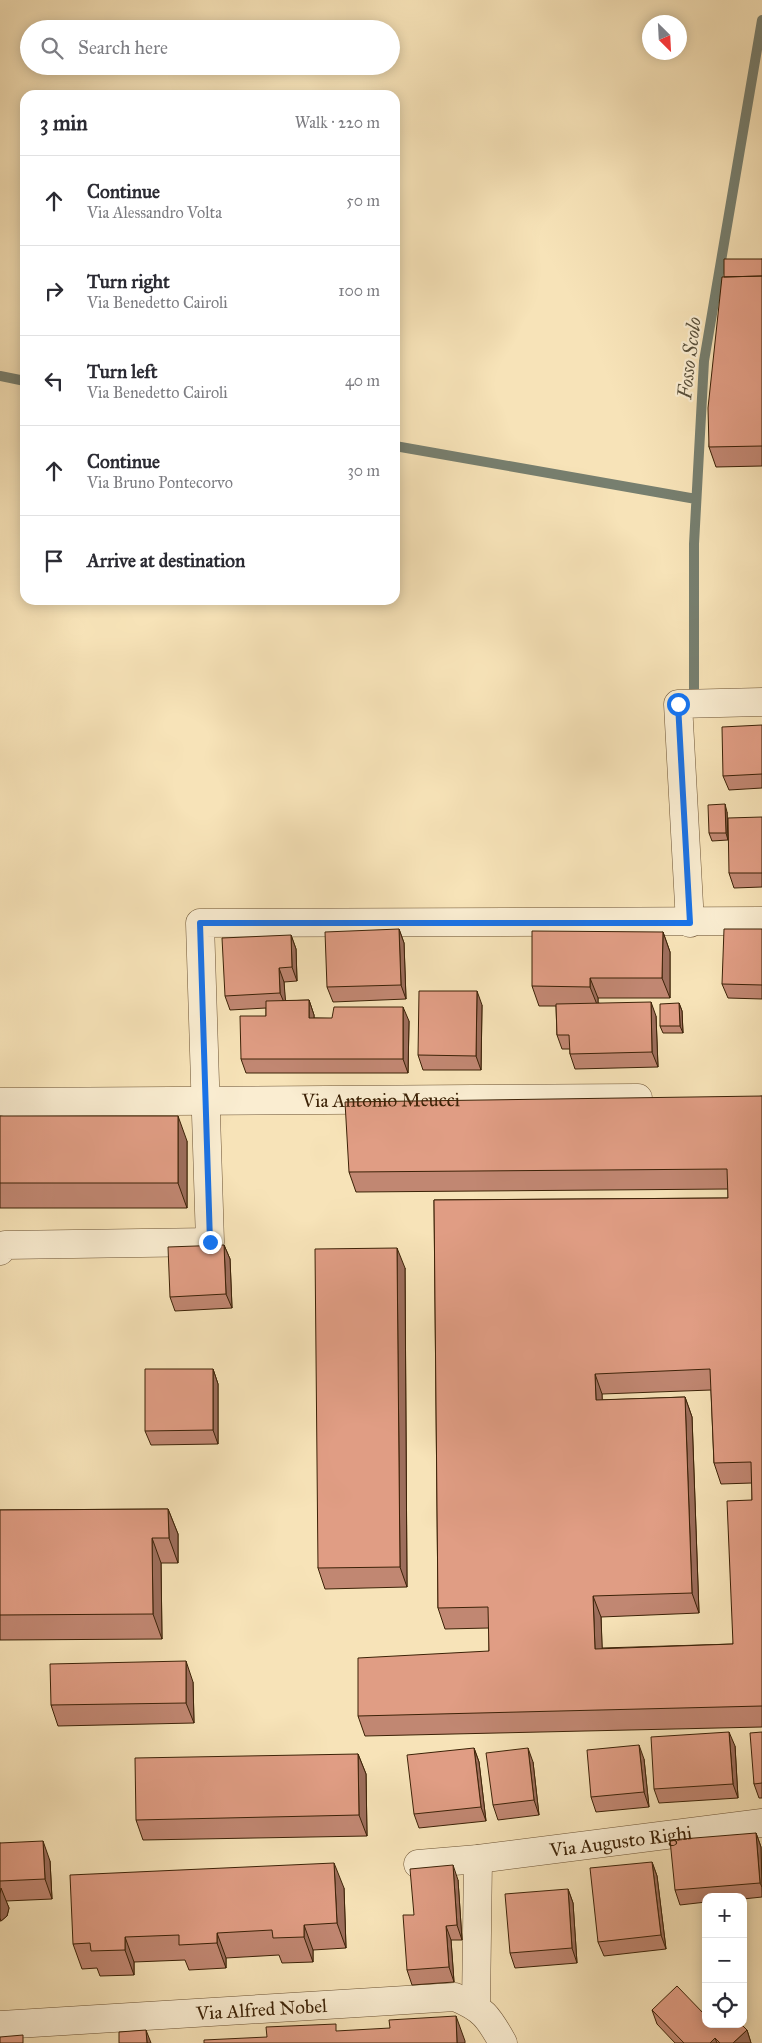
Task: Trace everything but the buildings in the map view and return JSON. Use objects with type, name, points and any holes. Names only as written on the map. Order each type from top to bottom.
[{"type":"street","points":[[690,923],[678,704],[762,702]]},
{"type":"street","points":[[0,1251],[5,1245],[210,1242],[200,923],[690,923],[762,921]]},
{"type":"street","name":"Via Antonio Meucci","points":[[0,1102],[663,1098]]},
{"type":"street","name":"Via Augusto Righi","points":[[418,1864],[478,1859],[762,1823]]},
{"type":"street","points":[[476,2006],[478,1859]]},
{"type":"street","name":"Via Alfred Nobel","points":[[0,2025],[454,1997],[476,2006],[493,2024],[503,2043]]},
{"type":"waterway","name":"Fosso Scolo","points":[[694,704],[694,544],[704,361],[762,20]]},
{"type":"waterway","points":[[0,376],[20,380]]},
{"type":"waterway","points":[[400,447],[696,499]]},
{"type":"route","points":[[210,1242],[200,923],[690,923],[678,704]]}]
